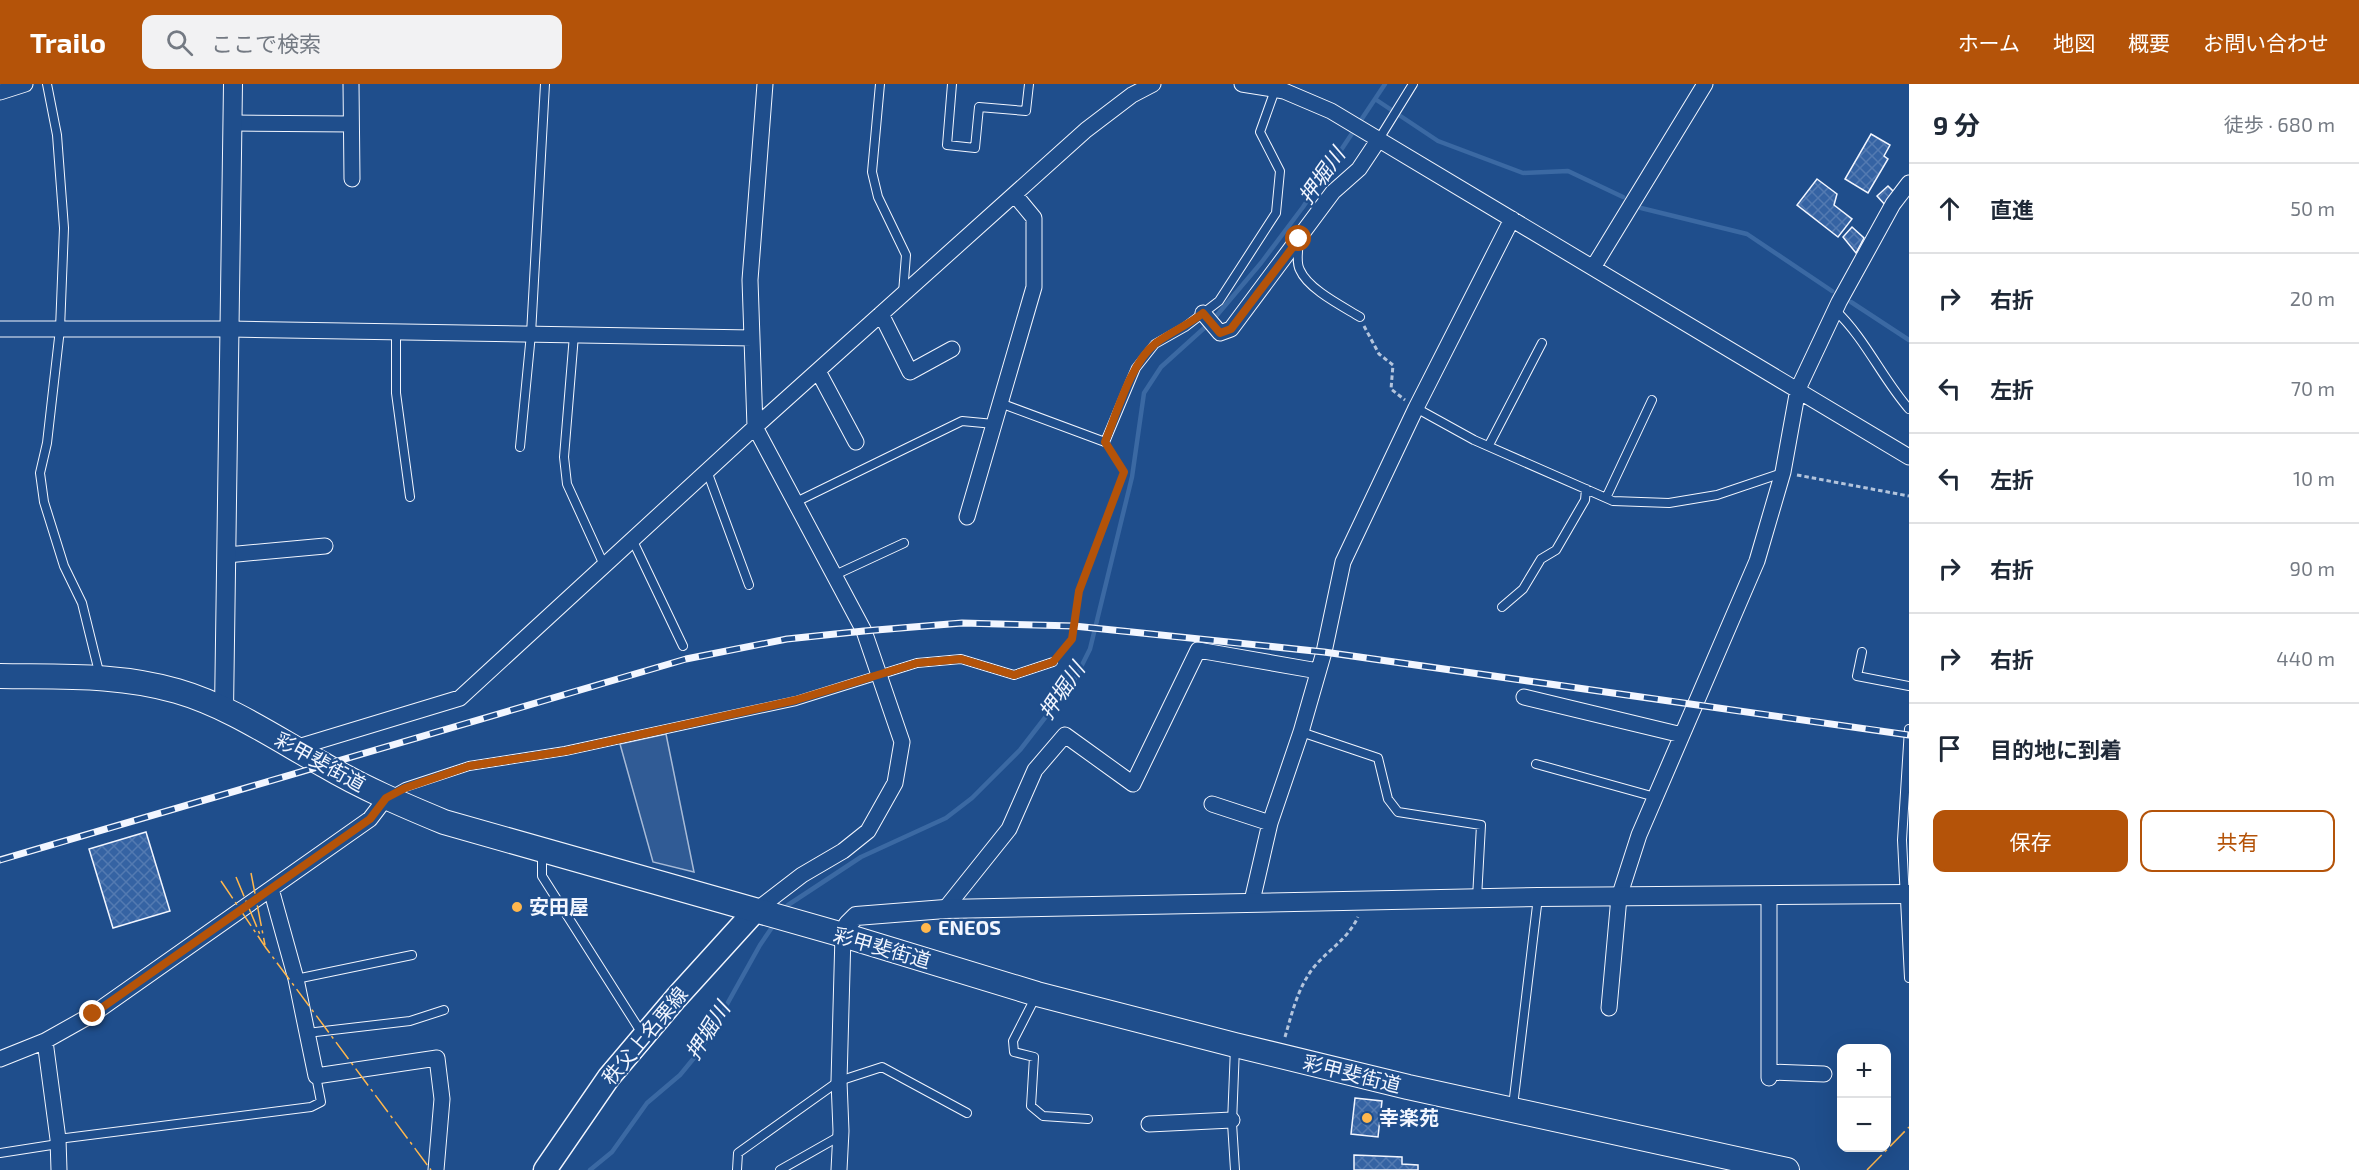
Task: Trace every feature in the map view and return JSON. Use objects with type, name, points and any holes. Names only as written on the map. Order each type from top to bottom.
[{"type":"highway","name":"彩甲斐街道","points":[[0,676],[100,678],[138,682],[179,691],[224,710],[386,798],[444,822],[1037,994],[1280,1056],[1787,1170]]},
{"type":"main road","name":"秩父上名栗線","points":[[545,1170],[609,1077],[676,998],[764,914]]},
{"type":"street","points":[[0,92],[25,84]]},
{"type":"street","points":[[224,710],[234,84]]},
{"type":"street","points":[[351,84],[352,179]]},
{"type":"street","points":[[764,914],[802,874],[843,851],[868,831],[895,783],[902,742],[864,631],[755,427],[750,280],[765,84]]},
{"type":"street","points":[[295,748],[460,698],[755,427],[1086,130],[1132,95],[1153,84]]},
{"type":"street","points":[[1242,84],[1282,88],[1331,111],[1594,266],[1909,457]]},
{"type":"street","points":[[1594,266],[1705,84]]},
{"type":"street","points":[[233,123],[351,124]]},
{"type":"street","points":[[1203,314],[1220,333],[1231,329],[1333,192],[1359,169],[1379,139]]},
{"type":"street","points":[[1609,1008],[1619,897],[1639,835],[1757,561],[1783,472],[1798,389],[1835,310],[1893,204],[1909,183]]},
{"type":"street","points":[[967,518],[1034,286],[1034,219],[1015,195]]},
{"type":"street","points":[[1252,901],[1270,824],[1301,732],[1318,671],[1343,562],[1416,408],[1512,219]]},
{"type":"street","points":[[881,314],[910,372],[952,349]]},
{"type":"street","points":[[0,329],[230,329],[752,338]]},
{"type":"street","points":[[818,371],[856,442]]},
{"type":"street","points":[[227,555],[325,546]]},
{"type":"street","points":[[945,909],[1009,829],[1035,770],[1065,735],[1133,784],[1198,650],[1318,671]]},
{"type":"street","points":[[1524,698],[1682,735]]},
{"type":"street","points":[[0,1059],[45,1041],[93,1014],[370,819],[386,798]]},
{"type":"street","points":[[1212,804],[1270,824]]},
{"type":"street","points":[[271,889],[296,979],[316,1076],[437,1058],[442,1099],[436,1170]]},
{"type":"street","points":[[839,1170],[838,1081],[843,936],[848,924],[856,916],[945,909],[1252,901],[1907,894]]},
{"type":"street","points":[[1769,896],[1769,1075],[1824,1074]]},
{"type":"street","points":[[45,1041],[58,1142],[59,1170]]},
{"type":"street","points":[[1149,1124],[1232,1120]]},
{"type":"lane","points":[[46,84],[57,135],[64,228],[60,329],[47,443],[40,473],[44,502],[64,566],[82,603],[100,678]]},
{"type":"lane","points":[[520,447],[531,334],[545,84]]},
{"type":"lane","points":[[880,84],[872,172],[878,197],[906,255],[903,295]]},
{"type":"lane","points":[[952,84],[947,145],[975,148],[979,107],[1026,111],[1029,84]]},
{"type":"lane","points":[[1379,139],[1413,84]]},
{"type":"lane","points":[[1000,403],[1105,442],[1136,368],[1155,344],[1185,327],[1219,301],[1276,213],[1280,171],[1260,132],[1282,88]]},
{"type":"lane","points":[[1299,239],[1298,268],[1304,277],[1311,285],[1360,317]]},
{"type":"lane","points":[[1835,310],[1846,320],[1895,393],[1909,409]]},
{"type":"lane","points":[[396,332],[396,393],[410,497]]},
{"type":"lane","points":[[574,335],[564,457],[567,484],[604,565]]},
{"type":"lane","points":[[1489,445],[1542,343]]},
{"type":"lane","points":[[1606,498],[1652,400]]},
{"type":"lane","points":[[1416,408],[1474,440],[1613,501],[1669,503],[1717,495],[1783,472]]},
{"type":"lane","points":[[796,502],[962,421],[994,424]]},
{"type":"lane","points":[[707,471],[749,585]]},
{"type":"lane","points":[[1502,607],[1523,589],[1541,559],[1556,550],[1585,500],[1586,489]]},
{"type":"lane","points":[[632,539],[683,646]]},
{"type":"lane","points":[[835,575],[904,543]]},
{"type":"lane","points":[[1862,652],[1857,676],[1909,686]]},
{"type":"lane","points":[[386,798],[405,788],[469,766],[566,751],[796,700],[917,663],[961,659],[1014,675],[1053,662]]},
{"type":"lane","points":[[1909,729],[1902,840],[1907,894],[1909,978]]},
{"type":"lane","points":[[1301,732],[1378,758],[1388,799],[1398,812],[1481,825],[1477,898]]},
{"type":"lane","points":[[1536,764],[1655,797]]},
{"type":"lane","points":[[542,850],[542,876],[644,1036]]},
{"type":"lane","points":[[1513,1110],[1538,897]]},
{"type":"lane","points":[[296,979],[412,955]]},
{"type":"lane","points":[[1037,994],[1013,1041],[1014,1052],[1034,1057],[1031,1106],[1043,1116],[1088,1119]]},
{"type":"lane","points":[[307,1033],[410,1021],[444,1010]]},
{"type":"lane","points":[[1235,1045],[1232,1120],[1235,1170]]},
{"type":"lane","points":[[737,1170],[738,1153],[838,1081],[882,1067],[967,1113]]},
{"type":"lane","points":[[0,1154],[58,1142],[311,1107],[321,1102],[316,1076]]},
{"type":"lane","points":[[780,1170],[840,1136]]},
{"type":"path","points":[[1360,317],[1379,354],[1393,365],[1391,389],[1416,408]]},
{"type":"path","points":[[1053,662],[1072,639],[1079,591],[1124,472],[1105,442]]},
{"type":"path","points":[[1783,472],[1909,496]]},
{"type":"path","points":[[1280,1056],[1303,984],[1314,968],[1347,937],[1366,900]]},
{"type":"shaded area","points":[[666,734],[694,872],[653,862],[620,744]]},
{"type":"building","points":[[1871,134],[1890,145],[1884,156],[1888,159],[1868,193],[1845,179]]},
{"type":"building","points":[[1817,179],[1837,194],[1834,205],[1852,219],[1838,237],[1797,205]]},
{"type":"building","points":[[1888,186],[1895,193],[1887,207],[1877,196]]},
{"type":"building","points":[[1852,227],[1864,238],[1856,253],[1843,237]]},
{"type":"building","points":[[146,832],[170,911],[113,928],[89,849]]},
{"type":"building","name":"幸楽苑","points":[[1355,1098],[1382,1101],[1378,1137],[1351,1134]]},
{"type":"building","points":[[1354,1155],[1402,1157],[1402,1164],[1418,1165],[1418,1170],[1354,1170]]},
{"type":"waterway","name":"押堀川","points":[[783,911],[788,905],[861,857],[946,818],[972,798],[1020,750],[1075,679],[1090,649],[1132,477],[1144,393],[1161,367],[1212,321],[1261,263],[1303,207],[1385,84]]},
{"type":"waterway","points":[[1375,99],[1438,141],[1523,173],[1568,171],[1623,197]]},
{"type":"waterway","points":[[1641,208],[1747,234],[1832,291]]},
{"type":"waterway","points":[[1851,302],[1909,340]]},
{"type":"waterway","name":"押堀川","points":[[590,1170],[612,1152],[647,1103],[680,1075],[694,1058],[775,923]]},
{"type":"railway","points":[[0,860],[686,659],[787,639],[962,623],[1074,626],[1324,652],[1909,735]]},
{"type":"power","points":[[251,873],[265,945]]},
{"type":"power","points":[[236,877],[261,937]]},
{"type":"power","points":[[221,881],[266,948],[431,1170]]},
{"type":"power","points":[[1867,1170],[1909,1127]]},
{"type":"place","name":"安田屋","points":[[517,907]]},
{"type":"place","name":"ENEOS","points":[[926,928]]},
{"type":"place","name":"幸楽苑","points":[[1367,1118]]},
{"type":"route","points":[[93,1014],[370,819],[386,798],[405,788],[469,766],[566,751],[796,700],[917,663],[961,659],[1014,675],[1053,662],[1072,639],[1079,591],[1124,472],[1105,442],[1136,368],[1155,344],[1185,327],[1203,313],[1220,333],[1231,329],[1299,239]]}]
